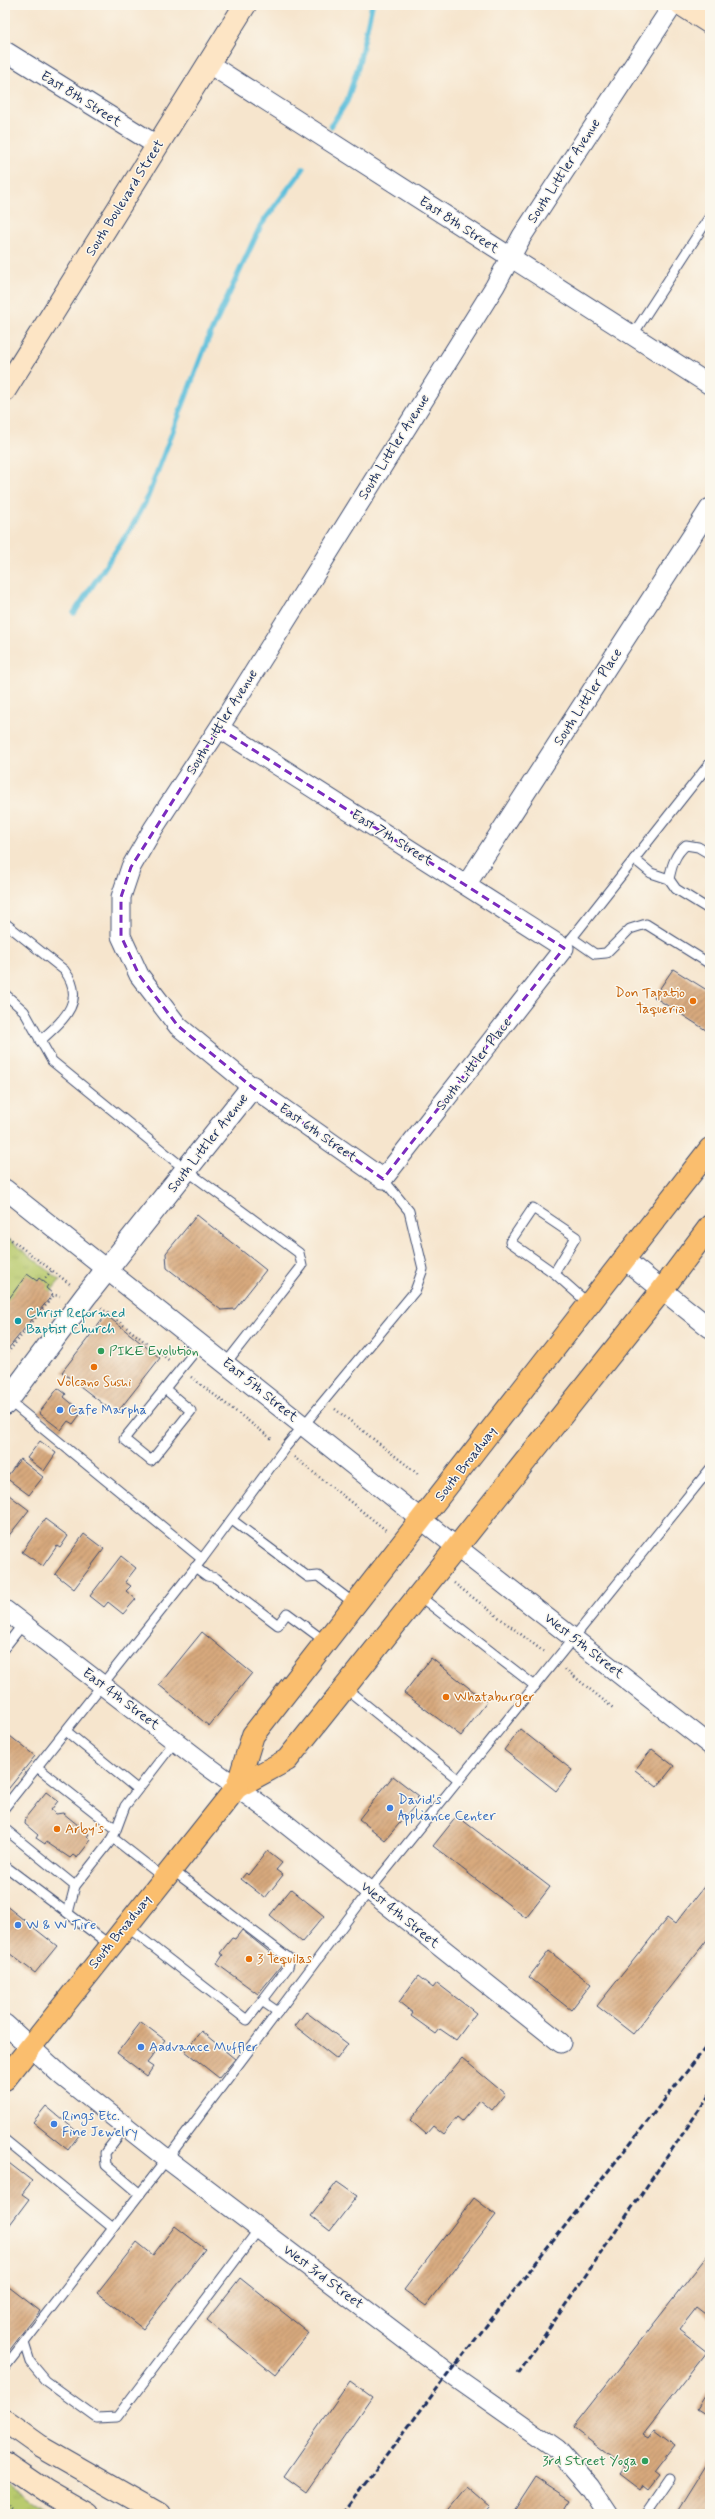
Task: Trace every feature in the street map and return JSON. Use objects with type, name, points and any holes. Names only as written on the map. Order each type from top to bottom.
[{"type":"main road","name":"South Boulevard Street","points":[[5,390],[245,5]]},
{"type":"main road","points":[[683,6],[710,23]]},
{"type":"main road","name":"South Broadway","points":[[5,2078],[237,1787],[253,1735],[590,1305],[710,1149]]},
{"type":"main road","name":"South Broadway","points":[[237,1787],[286,1760],[662,1290],[710,1226]]},
{"type":"main road","points":[[5,2421],[40,2446],[159,2514]]},
{"type":"main road","points":[[5,2463],[46,2491],[86,2514]]},
{"type":"street","name":"South Littler Avenue","points":[[6,1402],[186,1170],[252,1088],[178,1026],[139,975],[121,936],[121,897],[132,867],[495,286],[522,236],[683,6]]},
{"type":"street","name":"East 8th Street","points":[[5,51],[158,146]]},
{"type":"street","name":"East 8th Street","points":[[209,64],[632,336],[710,384]]},
{"type":"street","name":"South Littler Place","points":[[466,885],[710,508]]},
{"type":"street","name":"East 7th Street","points":[[219,728],[466,885],[568,943]]},
{"type":"street","name":"South Littler Place","points":[[383,1179],[568,943]]},
{"type":"street","name":"East 6th Street","points":[[252,1088],[383,1179]]},
{"type":"street","name":"East 5th Street","points":[[5,1189],[457,1547]]},
{"type":"street","points":[[625,1260],[710,1328]]},
{"type":"street","name":"West 5th Street","points":[[457,1547],[710,1745]]},
{"type":"street","name":"East 4th Street","points":[[5,1610],[102,1686],[237,1787]]},
{"type":"street","name":"West 4th Street","points":[[237,1787],[561,2043]]},
{"type":"street","name":"West 3rd Street","points":[[5,2024],[62,2076],[167,2159],[449,2373],[557,2449],[590,2487],[608,2514]]},
{"type":"lane","points":[[632,336],[710,216]]},
{"type":"lane","points":[[710,763],[568,943],[595,954],[606,953],[630,929],[646,924],[710,964]]},
{"type":"lane","points":[[669,879],[672,866],[678,852],[686,845],[698,847],[710,854]]},
{"type":"lane","points":[[634,859],[651,873],[669,879],[676,889],[710,910]]},
{"type":"lane","points":[[5,923],[64,970],[72,980],[74,996],[68,1015],[40,1041]]},
{"type":"lane","points":[[5,994],[24,1011],[52,1061],[186,1170],[299,1253],[302,1266],[226,1363]]},
{"type":"lane","points":[[5,1807],[202,1559],[284,1449],[415,1291],[423,1269],[409,1212],[383,1179]]},
{"type":"lane","points":[[554,1273],[576,1236],[533,1208],[510,1242],[554,1273],[590,1305]]},
{"type":"lane","points":[[165,1389],[191,1411],[151,1460],[124,1439],[201,1344]]},
{"type":"lane","points":[[6,1402],[202,1559]]},
{"type":"lane","points":[[5,2367],[167,2159],[369,1891],[710,1469]]},
{"type":"lane","points":[[232,1520],[308,1577],[318,1576],[355,1604]]},
{"type":"lane","points":[[195,1567],[207,1576],[216,1578],[278,1625],[287,1613],[326,1642]]},
{"type":"lane","points":[[418,1595],[535,1686]]},
{"type":"lane","points":[[5,1647],[23,1624]]},
{"type":"lane","points":[[344,1687],[459,1780]]},
{"type":"lane","points":[[66,1731],[137,1789]]},
{"type":"lane","points":[[68,1913],[75,1886],[115,1834],[125,1806],[176,1740]]},
{"type":"lane","points":[[37,1767],[115,1834],[168,1874],[290,1959],[288,1966],[247,2020],[126,1926]]},
{"type":"lane","points":[[5,1829],[75,1886]]},
{"type":"lane","points":[[5,1866],[110,1945]]},
{"type":"lane","points":[[262,2001],[278,2012]]},
{"type":"lane","points":[[126,2126],[105,2153],[106,2165],[140,2194]]},
{"type":"lane","points":[[5,2140],[114,2228]]},
{"type":"lane","points":[[24,2343],[30,2362],[46,2381],[97,2418],[117,2417],[259,2229]]},
{"type":"lane","points":[[646,2514],[670,2479]]},
{"type":"path","points":[[5,1234],[75,1288]]},
{"type":"path","points":[[43,1281],[52,1270]]},
{"type":"path","points":[[5,1356],[54,1295],[60,1296],[74,1278]]},
{"type":"path","points":[[98,1306],[389,1532]]},
{"type":"path","points":[[341,1414],[418,1474]]},
{"type":"path","points":[[454,1583],[556,1661],[613,1708]]},
{"type":"path","points":[[5,2504],[17,2514]]},
{"type":"highlighted area","points":[[219,728],[564,948],[383,1179],[252,1087],[178,1026],[139,975],[121,936],[121,897],[131,867]]},
{"type":"green space","points":[[5,1236],[60,1280],[5,1349]]},
{"type":"green space","points":[[5,2482],[51,2514],[5,2514]]},
{"type":"building","points":[[673,969],[710,992],[709,1032],[654,997]]},
{"type":"building","points":[[197,1215],[266,1270],[235,1309],[221,1310],[167,1268],[166,1253]]},
{"type":"building","name":"Christ Reformed Baptist Church","points":[[27,1274],[37,1281],[39,1278],[48,1285],[46,1288],[53,1294],[7,1350],[5,1348],[5,1304]]},
{"type":"building","points":[[106,1315],[160,1358],[116,1414],[62,1372]]},
{"type":"building","points":[[58,1388],[66,1394],[64,1397],[82,1412],[73,1424],[68,1421],[61,1430],[39,1413]]},
{"type":"building","points":[[40,1441],[56,1453],[44,1471],[27,1458]]},
{"type":"building","points":[[20,1459],[43,1477],[29,1495],[6,1478]]},
{"type":"building","points":[[5,1492],[29,1510],[7,1538],[5,1537]]},
{"type":"building","points":[[45,1519],[68,1536],[60,1548],[57,1546],[43,1566],[22,1552]]},
{"type":"building","points":[[84,1534],[104,1549],[74,1589],[55,1574]]},
{"type":"building","points":[[121,1556],[136,1568],[125,1582],[131,1586],[126,1591],[136,1599],[123,1614],[108,1602],[104,1607],[90,1596]]},
{"type":"building","points":[[202,1632],[252,1673],[209,1726],[159,1685]]},
{"type":"building","name":"Whataburger","points":[[431,1658],[487,1702],[461,1736],[404,1693]]},
{"type":"building","points":[[520,1729],[572,1770],[556,1791],[504,1750]]},
{"type":"building","points":[[5,1732],[35,1756],[5,1793]]},
{"type":"building","points":[[652,1749],[674,1766],[657,1787],[635,1770]]},
{"type":"building","points":[[393,1776],[419,1796],[417,1798],[420,1800],[385,1840],[359,1819]]},
{"type":"building","name":"Arby's","points":[[46,1792],[58,1801],[51,1810],[56,1814],[63,1813],[89,1834],[87,1837],[91,1840],[77,1858],[73,1855],[70,1858],[46,1842],[45,1844],[36,1838],[38,1835],[25,1824],[26,1817]]},
{"type":"building","points":[[457,1816],[550,1887],[526,1918],[433,1846]]},
{"type":"building","points":[[267,1851],[282,1863],[276,1870],[283,1875],[265,1898],[241,1879],[246,1873],[248,1875]]},
{"type":"building","points":[[710,1879],[710,1936],[633,2034],[597,2006],[667,1918],[675,1924]]},
{"type":"building","points":[[291,1889],[324,1916],[302,1942],[270,1915]]},
{"type":"building","name":"W & W Tire","points":[[5,1905],[57,1946],[35,1973],[5,1950]]},
{"type":"building","name":"3 Tequilas","points":[[242,1930],[283,1963],[258,1994],[217,1964],[223,1955],[220,1953],[232,1938],[235,1939]]},
{"type":"building","points":[[549,1951],[591,1984],[571,2010],[529,1977]]},
{"type":"building","points":[[418,1976],[433,1988],[437,1983],[476,2013],[456,2040],[440,2029],[436,2034],[411,2016],[413,2013],[399,2002]]},
{"type":"building","points":[[306,2012],[348,2044],[337,2059],[295,2026]]},
{"type":"building","name":"Aadvance Muffler","points":[[141,2022],[165,2040],[147,2063],[153,2067],[147,2076],[117,2053]]},
{"type":"building","points":[[201,2031],[235,2059],[219,2078],[185,2051]]},
{"type":"building","points":[[462,2058],[505,2094],[492,2110],[480,2100],[462,2121],[457,2117],[443,2134],[433,2126],[426,2134],[410,2120]]},
{"type":"building","points":[[46,2106],[80,2134],[68,2150],[33,2122]]},
{"type":"building","points":[[5,2160],[32,2181],[22,2194],[29,2199],[5,2231]]},
{"type":"building","points":[[337,2182],[357,2196],[330,2231],[311,2216]]},
{"type":"building","points":[[474,2198],[496,2215],[426,2306],[404,2290]]},
{"type":"building","points":[[175,2226],[205,2249],[143,2329],[97,2293],[137,2242],[153,2255]]},
{"type":"building","points":[[710,2252],[710,2317],[697,2307],[679,2330],[707,2352],[643,2434],[648,2437],[654,2429],[675,2445],[655,2471],[660,2475],[649,2489],[644,2485],[641,2490],[620,2474],[625,2467],[573,2427]]},
{"type":"building","points":[[240,2278],[309,2333],[275,2375],[207,2320]]},
{"type":"building","points":[[5,2284],[40,2311],[5,2356]]},
{"type":"building","points":[[350,2381],[372,2397],[306,2492],[284,2476]]},
{"type":"building","points":[[710,2388],[710,2417],[697,2409]]},
{"type":"building","points":[[710,2458],[710,2509],[707,2514],[675,2514]]},
{"type":"building","points":[[536,2477],[571,2500],[562,2514],[512,2514]]},
{"type":"building","points":[[468,2486],[490,2505],[482,2514],[445,2514]]},
{"type":"waterway","points":[[331,126],[347,101],[358,67],[372,5]]},
{"type":"waterway","points":[[74,613],[133,525],[146,501],[208,339],[261,225],[303,169]]},
{"type":"railway","points":[[342,2514],[449,2373],[710,2042]]},
{"type":"railway","points":[[518,2374],[710,2094]]},
{"type":"place","name":"Don Tapatio Taqueria","points":[[693,1001]]},
{"type":"place","name":"Christ Reformed Baptist Church","points":[[18,1321]]},
{"type":"place","name":"PIKE Evolution","points":[[101,1351]]},
{"type":"place","name":"Volcano Sushi","points":[[94,1367]]},
{"type":"place","name":"Cafe Marpha","points":[[60,1410]]},
{"type":"place","name":"Whataburger","points":[[446,1697]]},
{"type":"place","name":"David's Appliance Center","points":[[390,1808]]},
{"type":"place","name":"Arby's","points":[[57,1829]]},
{"type":"place","name":"W & W Tire","points":[[18,1925]]},
{"type":"place","name":"3 Tequilas","points":[[249,1959]]},
{"type":"place","name":"Aadvance Muffler","points":[[141,2047]]},
{"type":"place","name":"Rings Etc. Fine Jewelry","points":[[54,2124]]},
{"type":"place","name":"3rd Street Yoga","points":[[645,2461]]}]
